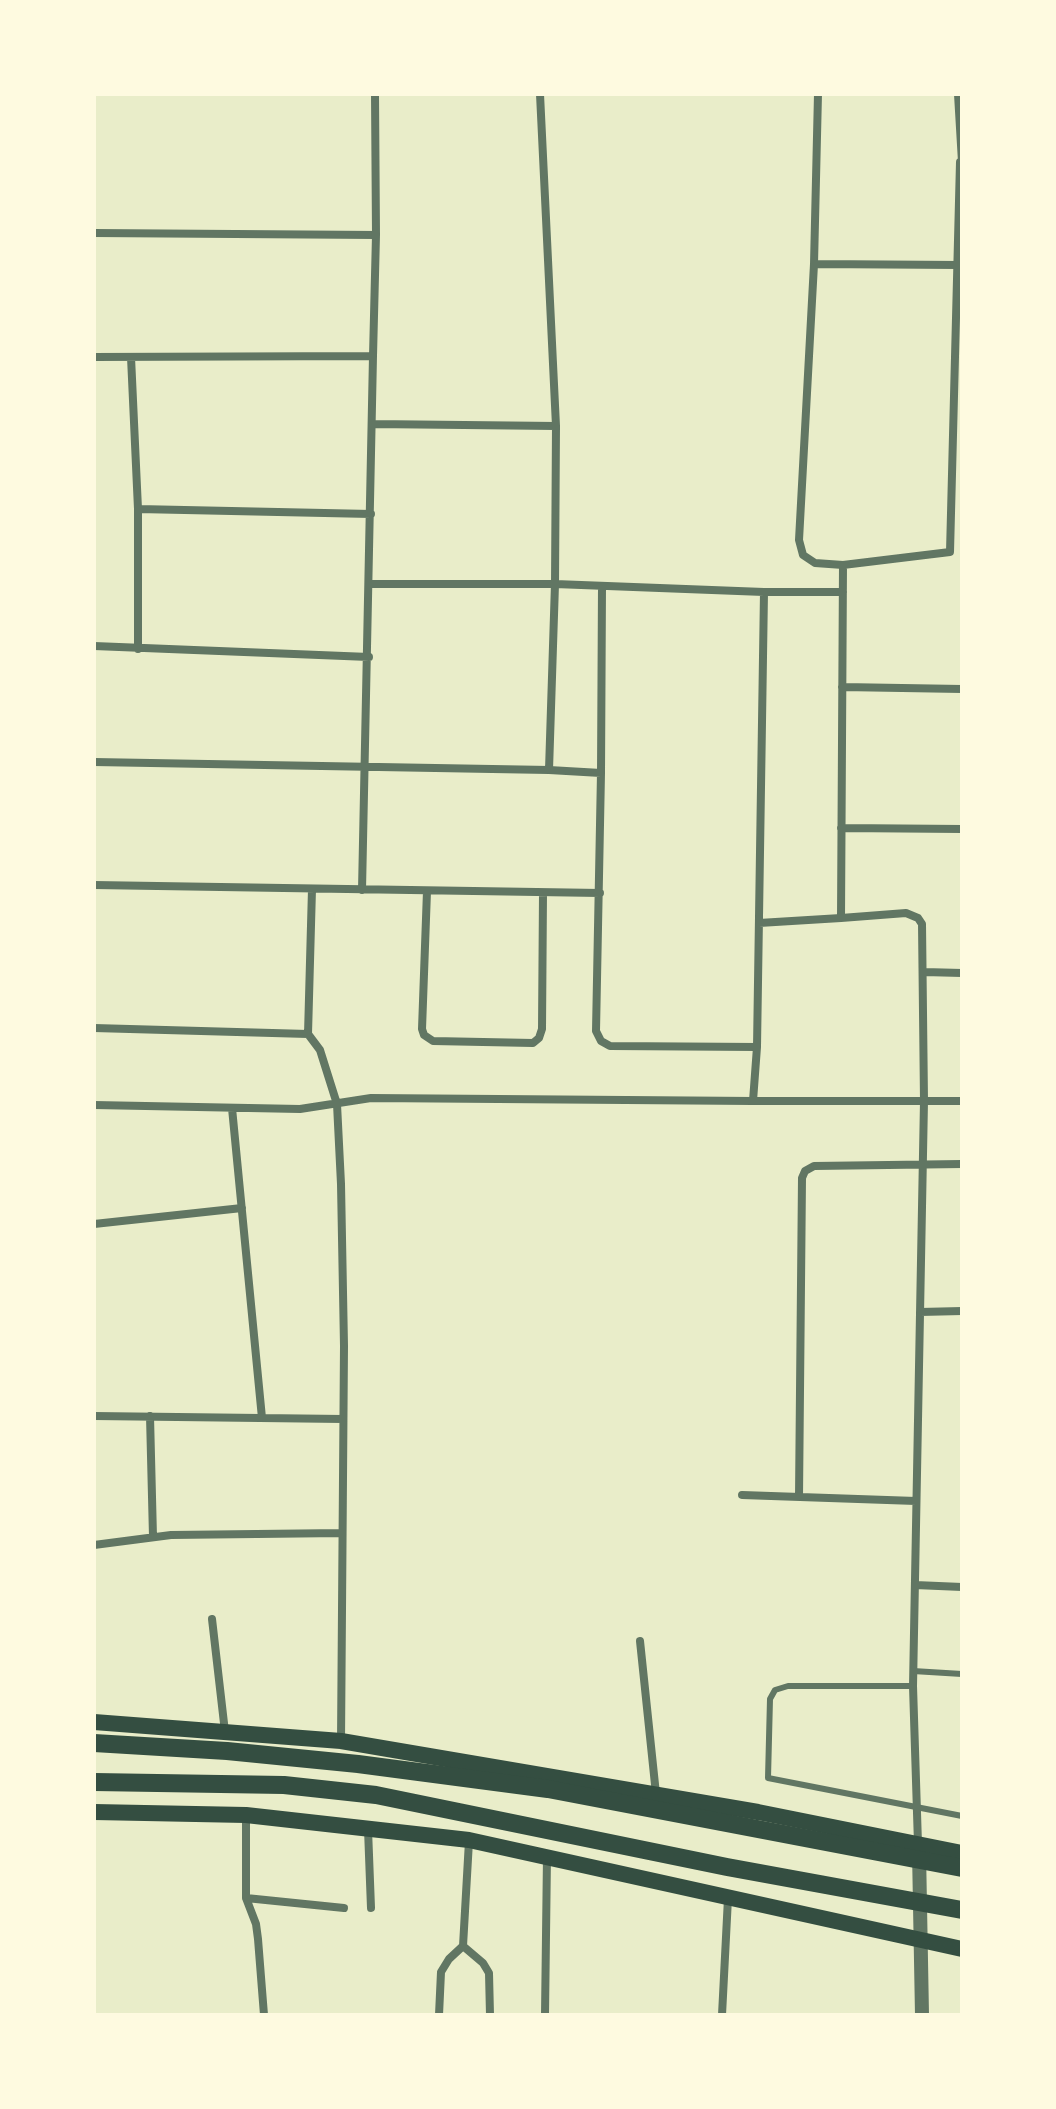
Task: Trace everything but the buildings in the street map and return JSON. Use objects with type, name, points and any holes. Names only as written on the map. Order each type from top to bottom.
[{"type":"highway","points":[[94,1743],[358,1764],[548,1789],[962,1868]]},
{"type":"highway","points":[[94,1782],[284,1785],[376,1795],[727,1867],[962,1910]]},
{"type":"main road","points":[[94,1722],[341,1741],[656,1795],[962,1853]]},
{"type":"main road","points":[[94,1812],[246,1815],[469,1840],[962,1949]]},
{"type":"street","points":[[362,890],[376,235],[375,94]]},
{"type":"street","points":[[540,94],[556,426],[549,770]]},
{"type":"street","points":[[818,94],[814,264],[799,540],[803,555],[815,563],[843,565],[962,553]]},
{"type":"street","points":[[950,552],[961,162],[958,94]]},
{"type":"street","points":[[94,233],[376,235]]},
{"type":"street","points":[[814,264],[958,265]]},
{"type":"street","points":[[94,357],[373,356]]},
{"type":"street","points":[[131,357],[138,509],[138,649]]},
{"type":"street","points":[[372,424],[556,426]]},
{"type":"street","points":[[138,509],[371,514]]},
{"type":"street","points":[[841,918],[843,565]]},
{"type":"street","points":[[370,584],[555,584],[843,592]]},
{"type":"street","points":[[602,586],[596,1031],[601,1041],[610,1046],[757,1047]]},
{"type":"street","points":[[753,1101],[757,1047],[764,592]]},
{"type":"street","points":[[94,646],[369,657]]},
{"type":"street","points":[[842,687],[962,689]]},
{"type":"street","points":[[94,762],[601,773]]},
{"type":"street","points":[[841,828],[962,829]]},
{"type":"street","points":[[94,885],[600,893]]},
{"type":"street","points":[[312,889],[308,1034],[320,1050],[337,1104],[341,1184],[341,1741]]},
{"type":"street","points":[[427,891],[422,1029],[424,1035],[433,1041],[533,1043],[539,1038],[542,1029],[543,894]]},
{"type":"street","points":[[759,923],[906,913],[918,918],[922,924],[924,1101],[913,1671],[922,2015]]},
{"type":"street","points":[[924,972],[962,973]]},
{"type":"street","points":[[94,1028],[308,1034]]},
{"type":"street","points":[[94,1105],[300,1109],[371,1098],[962,1101]]},
{"type":"street","points":[[232,1108],[262,1418]]},
{"type":"street","points":[[799,1497],[802,1178],[805,1171],[814,1166],[962,1164]]},
{"type":"street","points":[[94,1224],[242,1208]]},
{"type":"street","points":[[920,1312],[962,1311]]},
{"type":"street","points":[[94,1416],[343,1419]]},
{"type":"street","points":[[150,1416],[153,1537]]},
{"type":"street","points":[[742,1495],[916,1501]]},
{"type":"street","points":[[94,1545],[153,1537],[223,1533],[342,1533]]},
{"type":"street","points":[[915,1585],[962,1587]]},
{"type":"street","points":[[212,1619],[225,1732]]},
{"type":"street","points":[[640,1641],[656,1795]]},
{"type":"street","points":[[246,1815],[246,1898],[256,1924],[264,1984],[264,2015]]},
{"type":"street","points":[[368,1828],[371,1908]]},
{"type":"street","points":[[439,2015],[441,1972],[463,1946],[469,1840]]},
{"type":"street","points":[[545,2015],[547,1856]]},
{"type":"street","points":[[246,1898],[344,1908]]},
{"type":"street","points":[[722,2015],[728,1898]]},
{"type":"street","points":[[463,1946],[483,1963],[489,1973],[490,2015]]},
{"type":"lane","points":[[913,1671],[962,1674]]},
{"type":"lane","points":[[913,1686],[788,1686],[775,1690],[770,1699],[768,1778],[962,1816]]}]
